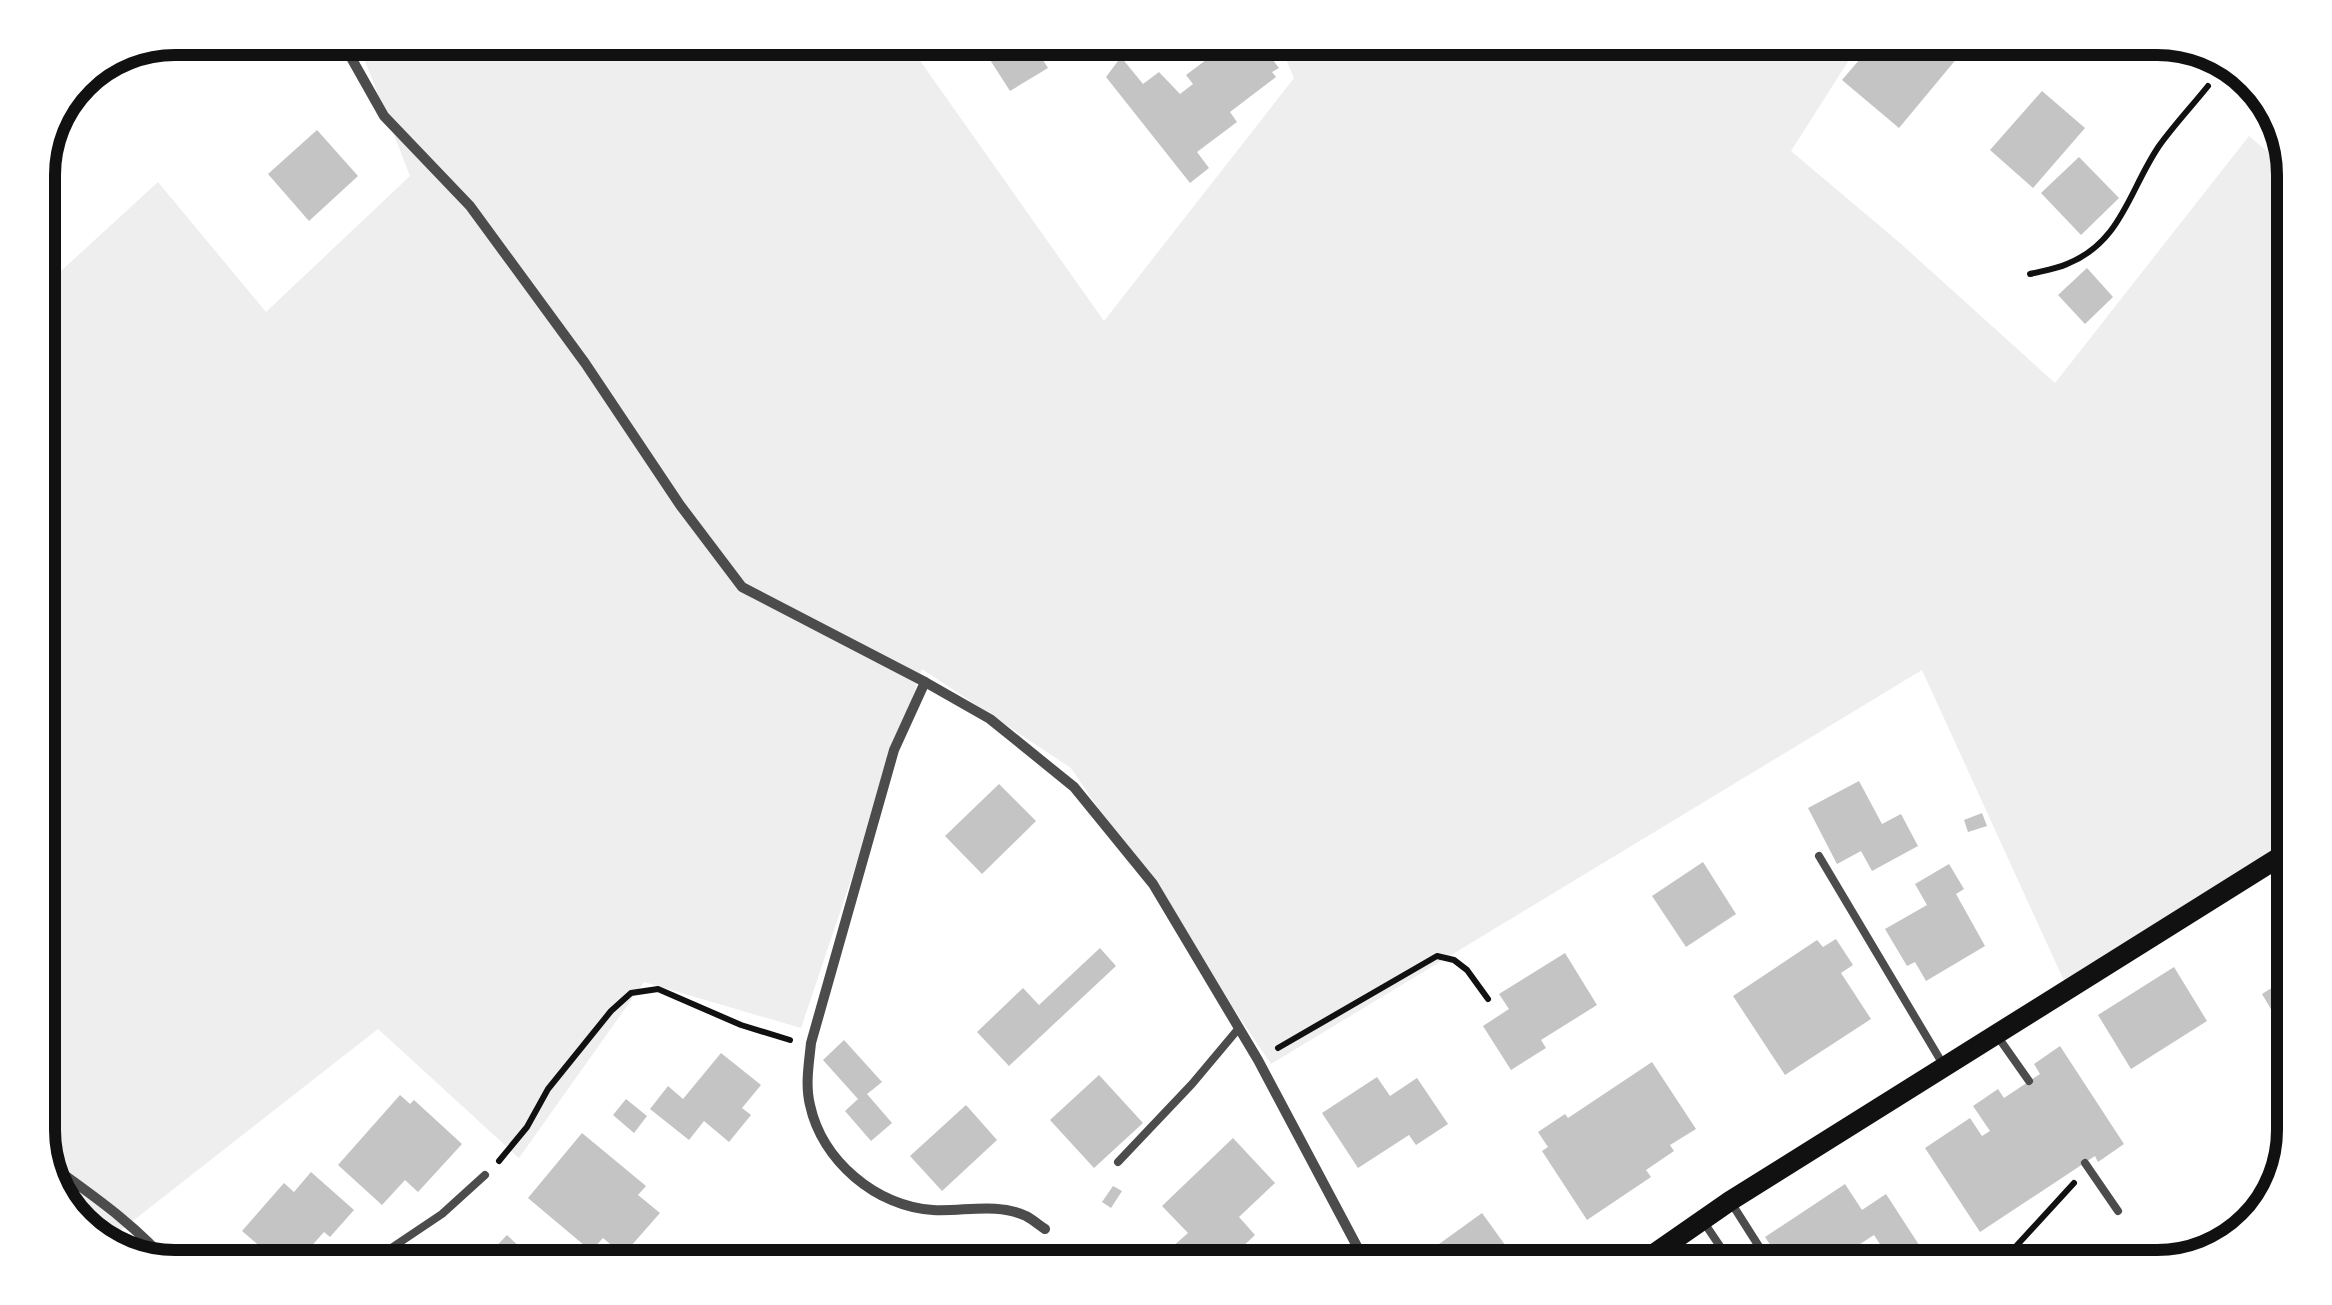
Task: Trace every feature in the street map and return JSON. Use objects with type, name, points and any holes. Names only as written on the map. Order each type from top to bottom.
[{"type":"main road","points":[[1660,1250],[1730,1201],[2277,859]]},
{"type":"street","points":[[350,55],[384,116],[470,206],[586,363],[680,505],[742,587],[990,719],[1074,786],[1153,884],[1258,1060],[1358,1250]]},
{"type":"street","points":[[925,682],[894,750],[810,1043],[810,1105],[828,1146],[846,1170],[872,1191],[897,1204],[932,1210],[1001,1209],[1026,1216],[1045,1229]]},
{"type":"street","points":[[63,1174],[154,1248]]},
{"type":"lane","points":[[1819,856],[1944,1066]]},
{"type":"lane","points":[[1118,1162],[1192,1084],[1238,1028]]},
{"type":"lane","points":[[1996,1033],[2029,1082]]},
{"type":"lane","points":[[2086,1165],[2118,1212]]},
{"type":"lane","points":[[390,1250],[442,1214],[485,1175]]},
{"type":"lane","points":[[1730,1201],[1761,1250]]},
{"type":"lane","points":[[1703,1220],[1722,1250]]},
{"type":"path","points":[[2030,274],[2068,264],[2104,242],[2126,211],[2160,144],[2214,69]]},
{"type":"path","points":[[1258,1060],[1437,956],[1454,960],[1467,970],[1488,999]]},
{"type":"path","points":[[485,1175],[527,1128],[548,1089],[610,1010],[631,993],[658,990],[741,1025],[810,1043]]},
{"type":"path","points":[[2012,1250],[2086,1165]]},
{"type":"shaded area","points":[[363,55],[916,55],[1104,321],[1294,78],[1284,55],[1852,55],[1791,151],[2055,383],[2249,136],[2276,159],[2277,167],[2277,848],[2065,983],[1922,670],[1271,1064],[1071,768],[922,669],[801,1028],[644,982],[519,1158],[378,1029],[116,1234],[90,1215],[75,1197],[61,1169],[55,1138],[55,276],[158,182],[266,312],[410,176]]},
{"type":"building","points":[[987,55],[1040,55],[1048,68],[1010,91]]},
{"type":"building","points":[[1213,55],[1269,55],[1279,68],[1272,72],[1276,77],[1230,112],[1237,122],[1197,152],[1209,168],[1190,183],[1106,77],[1121,57],[1143,84],[1159,72],[1180,94],[1193,84],[1186,75]]},
{"type":"building","points":[[1863,55],[1960,55],[1899,128],[1842,80]]},
{"type":"building","points":[[2042,91],[2085,128],[2033,188],[1990,150]]},
{"type":"building","points":[[317,130],[358,176],[309,221],[268,174]]},
{"type":"building","points":[[2079,157],[2119,198],[2081,235],[2041,193]]},
{"type":"building","points":[[2087,268],[2113,297],[2085,324],[2058,295]]},
{"type":"building","points":[[1859,781],[1882,824],[1901,814],[1918,846],[1872,871],[1861,851],[1837,864],[1808,808]]},
{"type":"building","points":[[999,784],[1036,821],[982,874],[945,836]]},
{"type":"building","points":[[1982,813],[1987,826],[1968,832],[1964,820]]},
{"type":"building","points":[[1703,862],[1736,914],[1686,947],[1652,896]]},
{"type":"building","points":[[1949,864],[1964,889],[1956,894],[1985,946],[1926,981],[1915,962],[1907,966],[1885,929],[1927,905],[1915,884]]},
{"type":"building","points":[[1836,939],[1853,965],[1841,973],[1871,1019],[1785,1075],[1733,996],[1817,940],[1823,947]]},
{"type":"building","points":[[1100,948],[1116,966],[1009,1066],[977,1032],[1023,988],[1039,1005]]},
{"type":"building","points":[[1565,953],[1597,1005],[1541,1040],[1546,1048],[1511,1070],[1483,1026],[1509,1009],[1499,994]]},
{"type":"building","points":[[2174,967],[2207,1021],[2131,1069],[2098,1015]]},
{"type":"building","points":[[2277,985],[2277,1019],[2262,994]]},
{"type":"building","points":[[844,1040],[882,1082],[867,1094],[892,1123],[871,1141],[845,1111],[858,1099],[823,1060]]},
{"type":"building","points":[[2060,1046],[2124,1144],[2098,1162],[2095,1156],[1980,1232],[1925,1148],[1970,1118],[1982,1136],[1990,1131],[1973,1106],[1998,1089],[2004,1098],[2040,1074],[2034,1064]]},
{"type":"building","points":[[721,1053],[761,1085],[742,1108],[751,1115],[729,1142],[704,1121],[689,1140],[650,1109],[668,1086],[683,1099]]},
{"type":"building","points":[[1652,1062],[1696,1129],[1670,1145],[1674,1151],[1646,1170],[1651,1177],[1587,1220],[1542,1151],[1548,1147],[1538,1132],[1565,1114],[1568,1118]]},
{"type":"building","points":[[1099,1075],[1143,1123],[1094,1168],[1050,1120]]},
{"type":"building","points":[[1377,1077],[1390,1096],[1417,1078],[1448,1124],[1416,1145],[1409,1135],[1358,1168],[1322,1113]]},
{"type":"building","points":[[400,1095],[410,1104],[414,1100],[462,1144],[418,1192],[405,1180],[382,1205],[338,1165]]},
{"type":"building","points":[[626,1099],[647,1116],[634,1133],[613,1115]]},
{"type":"building","points":[[966,1105],[997,1140],[942,1191],[910,1156]]},
{"type":"building","points":[[582,1133],[646,1186],[638,1195],[660,1213],[627,1250],[617,1250],[603,1238],[590,1250],[528,1198]]},
{"type":"building","points":[[1233,1138],[1275,1183],[1239,1217],[1255,1235],[1239,1250],[1173,1250],[1188,1233],[1162,1206]]},
{"type":"building","points":[[311,1172],[354,1210],[330,1237],[324,1232],[308,1250],[264,1250],[242,1231],[284,1183],[294,1192]]},
{"type":"building","points":[[1845,1184],[1862,1210],[1886,1194],[1922,1250],[1884,1250],[1874,1235],[1851,1250],[1774,1250],[1765,1237]]},
{"type":"building","points":[[1113,1186],[1122,1191],[1111,1208],[1102,1202]]},
{"type":"building","points":[[1482,1213],[1509,1250],[1431,1250]]},
{"type":"building","points":[[507,1235],[523,1250],[492,1250]]}]
